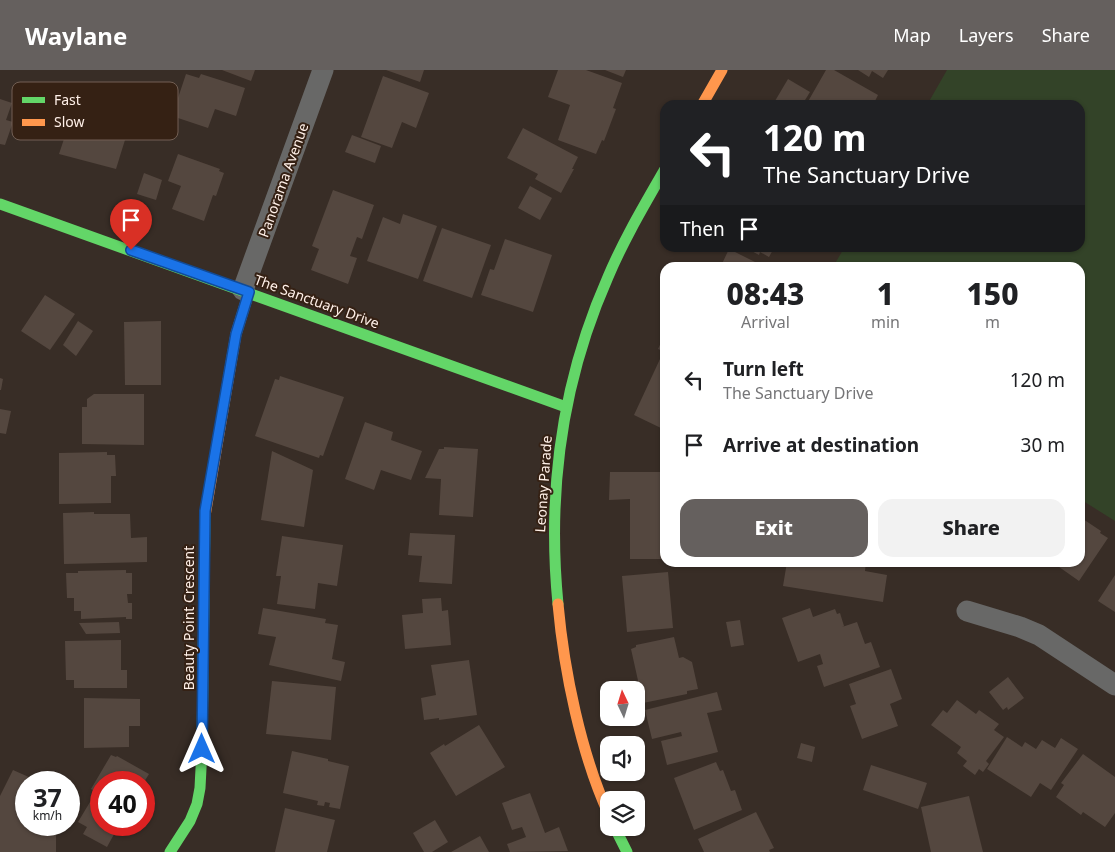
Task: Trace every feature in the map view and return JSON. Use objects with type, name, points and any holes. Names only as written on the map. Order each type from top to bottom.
[{"type":"street","name":"Panorama Avenue","points":[[246,291],[323,70]]},
{"type":"street","points":[[705,100],[722,70]]},
{"type":"street","name":"Leonay Parade","points":[[601,791],[584,744],[568,676],[557,606],[554,529],[557,465],[566,407],[590,326],[607,280],[634,223],[660,177]]},
{"type":"street","name":"The Sanctuary Drive","points":[[0,204],[566,407]]},
{"type":"street","name":"Beauty Point Crescent","points":[[170,852],[190,821],[197,804],[200,788],[205,511],[236,334],[246,291]]},
{"type":"street","points":[[967,611],[1020,627],[1039,635],[1115,685]]},
{"type":"street","points":[[619,836],[627,852]]},
{"type":"green space","points":[[947,70],[1115,70],[1115,521],[1085,502],[1085,262],[836,262],[842,252],[1085,252],[1085,100],[930,100]]},
{"type":"building","points":[[222,70],[255,70],[251,81]]},
{"type":"building","points":[[386,70],[424,70],[420,82]]},
{"type":"building","points":[[558,70],[586,70],[622,83],[613,108],[616,109],[604,141],[602,140],[596,154],[558,140],[570,105],[548,97]]},
{"type":"building","points":[[605,70],[626,70],[623,77]]},
{"type":"building","points":[[826,70],[834,70],[878,95],[876,100],[809,100]]},
{"type":"building","points":[[858,70],[888,70],[883,78],[872,71],[869,77]]},
{"type":"building","points":[[186,74],[199,78],[201,74],[245,88],[236,116],[215,109],[208,128],[178,118],[178,98]]},
{"type":"building","points":[[383,76],[429,93],[416,128],[402,122],[392,148],[361,137]]},
{"type":"building","points":[[788,79],[810,92],[805,100],[776,100]]},
{"type":"building","points":[[0,99],[12,103],[6,120],[12,122],[12,125],[5,145],[0,144]]},
{"type":"building","points":[[523,128],[578,157],[572,169],[574,169],[561,193],[535,179],[538,174],[507,158]]},
{"type":"building","points":[[352,135],[381,146],[375,163],[345,152]]},
{"type":"building","points":[[64,140],[125,140],[116,169],[59,154]]},
{"type":"building","points":[[178,154],[220,169],[219,171],[224,173],[216,196],[213,195],[204,221],[172,209],[181,186],[168,181]]},
{"type":"building","points":[[144,173],[162,180],[156,200],[137,194]]},
{"type":"building","points":[[530,186],[552,198],[540,220],[518,208]]},
{"type":"building","points":[[333,190],[374,205],[362,239],[357,237],[350,256],[357,258],[348,284],[311,270],[319,249],[312,246]]},
{"type":"building","points":[[403,214],[437,226],[418,279],[367,261],[383,217],[400,224]]},
{"type":"building","points":[[442,228],[491,245],[472,298],[423,281]]},
{"type":"building","points":[[505,239],[552,255],[533,312],[481,295],[490,269],[494,270]]},
{"type":"building","points":[[728,252],[735,252],[755,262],[723,262]]},
{"type":"building","points":[[760,252],[772,252],[769,257]]},
{"type":"building","points":[[45,295],[75,314],[50,350],[21,331]]},
{"type":"building","points":[[78,321],[93,331],[76,356],[63,345]]},
{"type":"building","points":[[161,321],[161,385],[125,385],[124,322]]},
{"type":"building","points":[[660,359],[660,428],[634,415]]},
{"type":"building","points":[[280,376],[344,397],[323,456],[320,455],[319,458],[255,436],[275,379],[279,380]]},
{"type":"building","points":[[0,378],[3,379],[1,390],[0,390]]},
{"type":"building","points":[[94,394],[144,394],[144,445],[82,444],[82,407],[87,407],[87,399]]},
{"type":"building","points":[[0,409],[11,411],[6,434],[0,433]]},
{"type":"building","points":[[365,422],[393,432],[391,440],[422,451],[411,480],[381,470],[374,490],[345,479]]},
{"type":"building","points":[[444,447],[478,449],[473,517],[439,515],[441,479],[425,478],[439,449],[444,449]]},
{"type":"building","points":[[272,451],[313,470],[304,527],[261,520]]},
{"type":"building","points":[[107,452],[107,455],[115,455],[116,476],[111,476],[111,503],[59,504],[59,453]]},
{"type":"building","points":[[610,472],[660,472],[660,559],[630,559],[630,499],[609,500]]},
{"type":"building","points":[[94,512],[94,514],[130,514],[131,538],[147,537],[147,562],[64,564],[63,513]]},
{"type":"building","points":[[1085,520],[1108,538],[1079,581],[1059,567],[1085,567]]},
{"type":"building","points":[[410,533],[455,535],[452,584],[419,582],[422,556],[408,555]]},
{"type":"building","points":[[282,536],[343,545],[337,586],[318,583],[315,609],[277,604],[281,576],[276,576]]},
{"type":"building","points":[[786,567],[865,567],[865,571],[887,575],[883,602],[783,586]]},
{"type":"building","points":[[126,570],[126,573],[132,573],[132,594],[127,594],[128,603],[132,603],[132,619],[126,619],[126,617],[81,619],[81,611],[74,611],[74,598],[67,598],[66,573]]},
{"type":"building","points":[[668,572],[673,628],[627,632],[622,576]]},
{"type":"building","points":[[1115,575],[1115,612],[1098,601]]},
{"type":"building","points":[[441,598],[442,611],[448,610],[451,645],[405,649],[402,615],[423,613],[422,599]]},
{"type":"building","points":[[263,608],[326,619],[325,623],[338,625],[332,659],[345,662],[341,681],[269,665],[276,637],[258,634]]},
{"type":"building","points":[[810,608],[813,617],[835,609],[837,614],[840,613],[844,626],[842,627],[857,622],[865,644],[871,642],[880,667],[824,687],[817,666],[823,664],[820,654],[798,662],[782,618]]},
{"type":"building","points":[[740,620],[744,645],[731,647],[726,622]]},
{"type":"building","points":[[119,622],[120,633],[86,634],[79,623]]},
{"type":"building","points":[[674,637],[679,658],[683,657],[692,662],[698,689],[687,691],[687,694],[645,703],[645,681],[638,681],[631,649],[636,647],[636,645]]},
{"type":"building","points":[[121,640],[121,670],[127,670],[127,688],[74,688],[74,680],[66,680],[65,641]]},
{"type":"building","points":[[469,660],[477,715],[424,720],[421,698],[436,695],[431,665]]},
{"type":"building","points":[[891,669],[902,699],[890,704],[898,726],[862,739],[850,706],[856,704],[849,684]]},
{"type":"building","points":[[1008,677],[1024,698],[1008,710],[1007,707],[1003,710],[989,692]]},
{"type":"building","points":[[272,681],[336,687],[331,740],[266,734]]},
{"type":"building","points":[[717,692],[722,710],[707,713],[718,752],[667,765],[661,741],[682,736],[681,732],[652,739],[645,710]]},
{"type":"building","points":[[84,698],[140,699],[140,726],[129,726],[129,747],[84,748]]},
{"type":"building","points":[[957,700],[976,714],[979,710],[999,724],[994,730],[1004,737],[986,761],[989,764],[983,772],[979,769],[975,775],[963,766],[967,761],[957,753],[961,747],[931,725],[943,710],[947,713]]},
{"type":"building","points":[[479,725],[505,767],[456,796],[430,753]]},
{"type":"building","points":[[1007,737],[1022,747],[1025,742],[1036,749],[1042,740],[1055,748],[1061,738],[1078,749],[1051,790],[1040,783],[1031,797],[987,769]]},
{"type":"building","points":[[801,743],[815,747],[812,762],[797,758]]},
{"type":"building","points":[[292,751],[349,766],[340,809],[329,807],[330,803],[325,802],[324,806],[317,805],[318,801],[283,793]]},
{"type":"building","points":[[1083,754],[1115,777],[1115,813],[1105,827],[1083,812],[1081,815],[1056,797],[1064,785],[1061,783]]},
{"type":"building","points":[[111,755],[117,756],[144,771],[102,771]]},
{"type":"building","points":[[716,762],[720,771],[723,770],[731,791],[735,790],[742,810],[694,830],[674,778]]},
{"type":"building","points":[[871,765],[927,783],[918,809],[863,790]]},
{"type":"building","points":[[13,770],[15,771],[15,836],[56,836],[56,852],[0,852],[0,796]]},
{"type":"building","points":[[530,793],[545,833],[559,827],[568,851],[510,852],[507,844],[526,837],[522,827],[512,830],[502,803]]},
{"type":"building","points":[[969,796],[983,852],[931,852],[921,807]]},
{"type":"building","points":[[90,802],[90,836],[113,836],[107,847],[83,834],[87,827],[80,823],[80,819]]},
{"type":"building","points":[[285,808],[335,820],[327,852],[275,852]]},
{"type":"building","points":[[756,812],[774,848],[769,850],[770,852],[704,852],[698,839]]},
{"type":"building","points":[[435,820],[448,842],[432,852],[424,852],[413,833]]},
{"type":"building","points":[[480,836],[489,852],[451,852]]},
{"type":"traffic: fast","points":[[558,604],[555,562],[557,478],[569,396],[592,316],[608,277],[628,235],[660,178]]},
{"type":"traffic: fast","points":[[0,204],[566,407]]},
{"type":"traffic: fast","points":[[170,852],[190,821],[197,804],[200,788],[205,516]]},
{"type":"traffic: fast","points":[[619,836],[627,852]]},
{"type":"traffic: slow","points":[[705,100],[722,70]]},
{"type":"traffic: slow","points":[[205,516],[236,334],[249,292]]},
{"type":"traffic: slow","points":[[558,604],[569,684],[575,712],[590,766],[600,793]]},
{"type":"route","points":[[131,250],[249,292],[236,334],[205,511],[202,749]]}]
